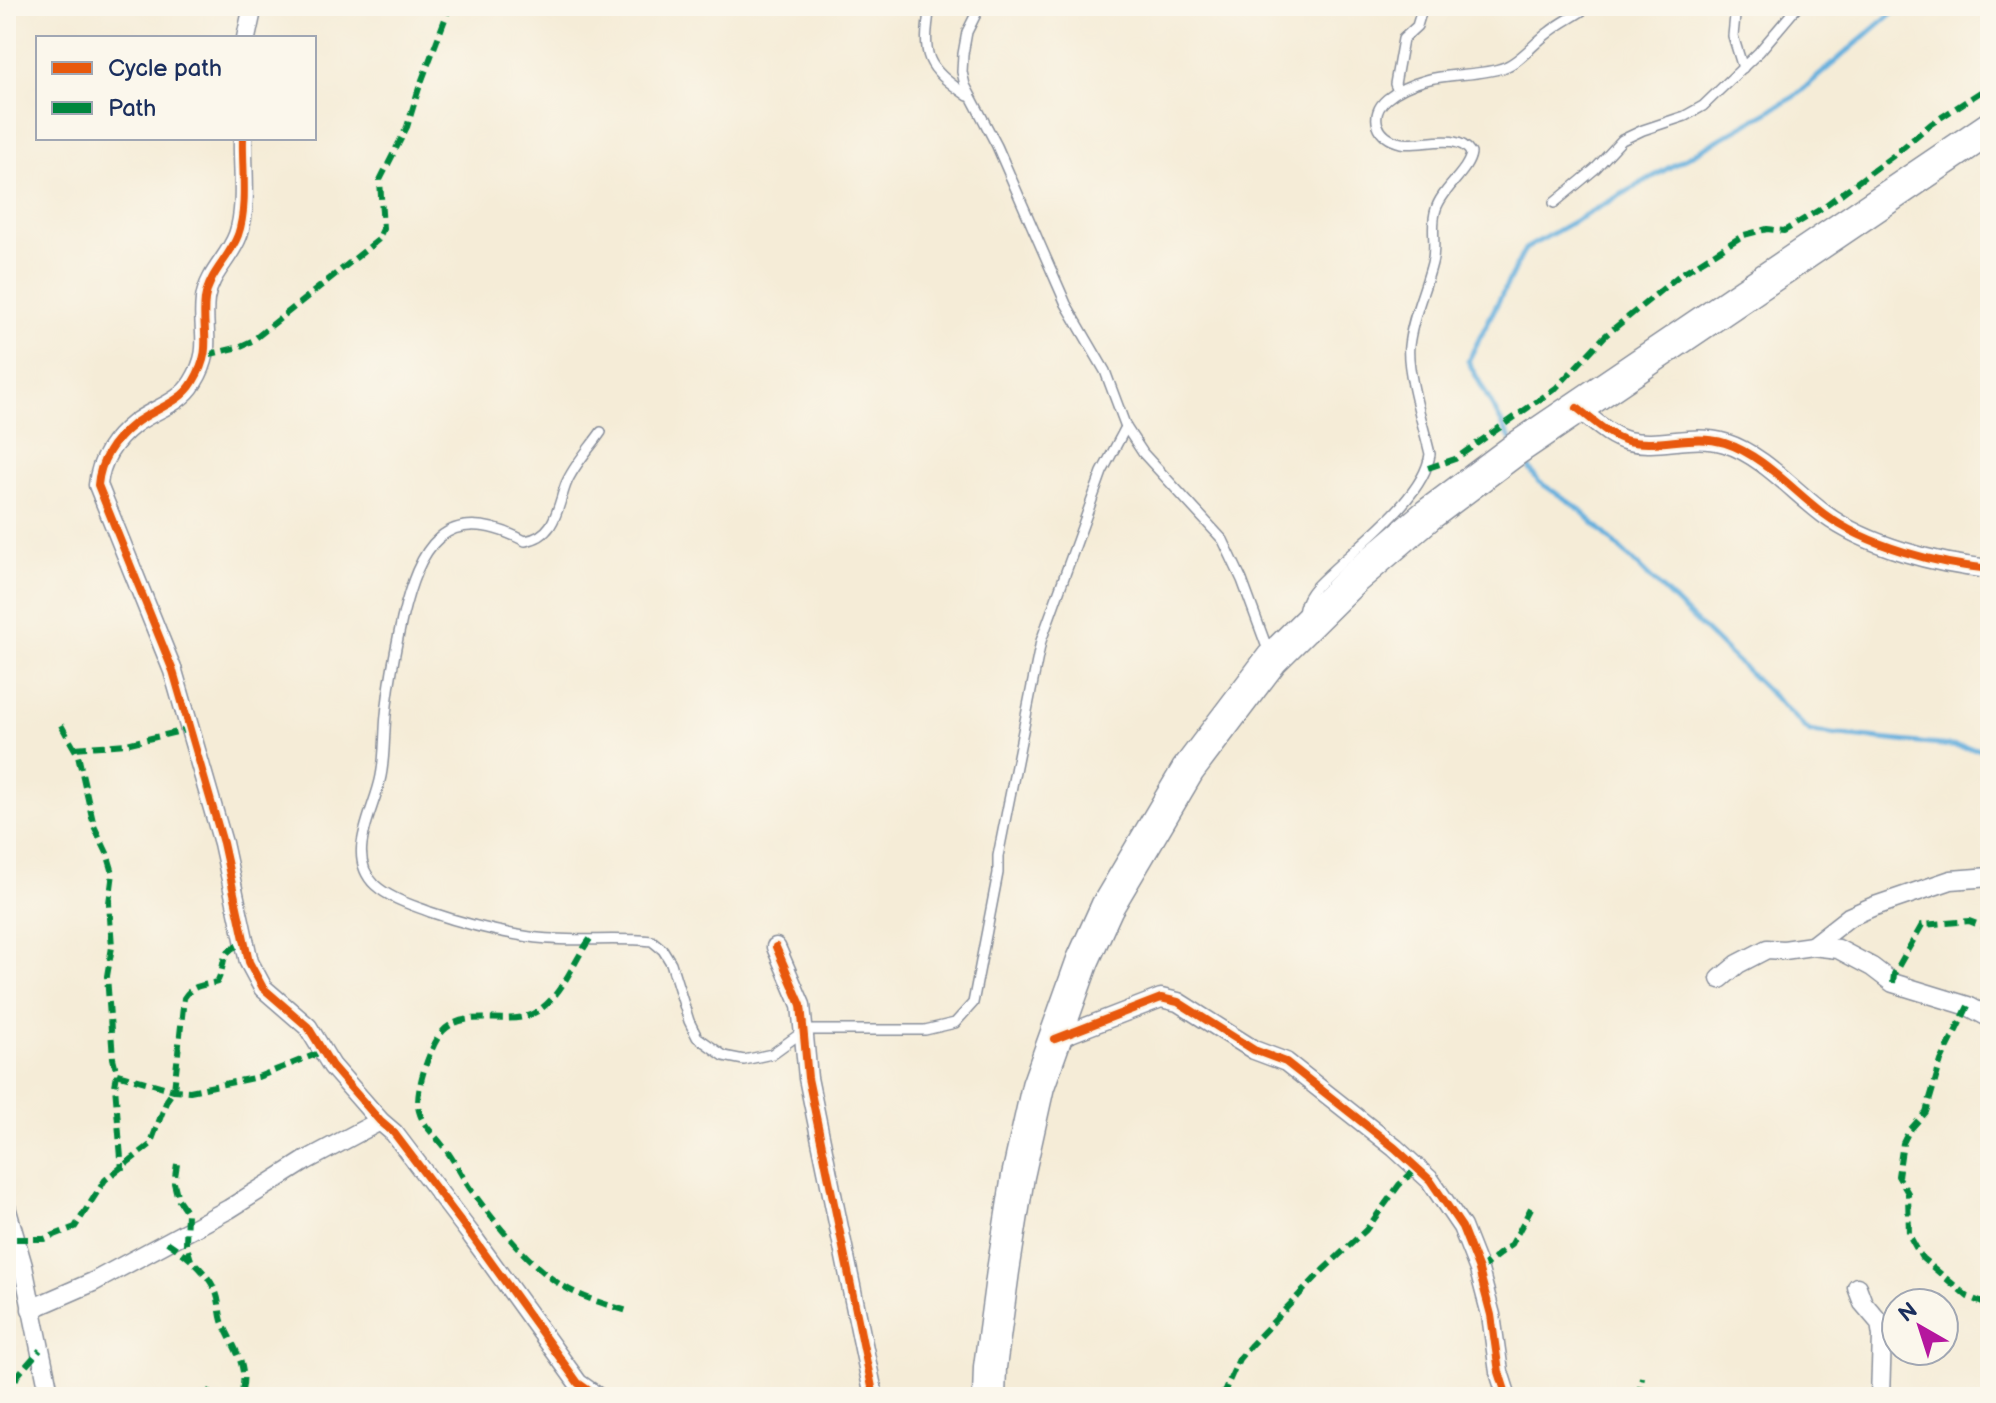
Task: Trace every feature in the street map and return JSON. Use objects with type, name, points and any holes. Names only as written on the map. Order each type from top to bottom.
[{"type":"highway","points":[[989,1397],[992,1353],[1018,1176],[1038,1086],[1083,960],[1107,907],[1188,770],[1272,659],[1353,579],[1428,515],[1516,449],[1990,128]]},
{"type":"street","points":[[246,36],[253,6]]},
{"type":"street","points":[[243,140],[242,216],[231,250],[216,268],[209,283],[205,302],[206,355],[200,371],[191,386],[163,409],[135,423],[111,448],[99,471],[98,485],[173,671],[223,843],[249,962],[263,988],[308,1027],[332,1066],[394,1133],[578,1383],[598,1397]]},
{"type":"street","points":[[1577,408],[1625,441],[1650,443],[1704,439],[1726,443],[1749,455],[1823,513],[1865,538],[1931,559],[1990,569]]},
{"type":"street","points":[[1812,946],[1849,917],[1872,907],[1951,880],[1990,877]]},
{"type":"street","points":[[1720,979],[1738,964],[1767,949],[1812,946],[1838,949],[1872,967],[1893,983],[1968,1006],[1990,1018]]},
{"type":"street","points":[[776,947],[801,1005],[808,1078],[874,1397]]},
{"type":"street","points":[[1055,1039],[1161,998],[1178,1002],[1254,1050],[1286,1062],[1331,1096],[1418,1167],[1445,1199],[1462,1227],[1485,1292],[1499,1372],[1507,1397]]},
{"type":"street","points":[[31,1309],[93,1282],[229,1209],[305,1161],[380,1121]]},
{"type":"street","points":[[6,1207],[23,1266],[50,1397]]},
{"type":"street","points":[[1857,1287],[1863,1303],[1880,1323],[1880,1397]]},
{"type":"lane","points":[[930,6],[926,51],[931,65],[943,79],[970,98]]},
{"type":"lane","points":[[980,6],[967,32],[963,54],[962,72],[970,98],[997,146],[1059,290],[1105,371],[1126,427],[1143,453],[1223,540],[1272,659]]},
{"type":"lane","points":[[1398,91],[1395,84],[1401,45],[1417,26],[1423,6]]},
{"type":"lane","points":[[1304,626],[1303,610],[1311,590],[1397,510],[1428,468],[1430,454],[1408,348],[1421,293],[1432,263],[1434,212],[1444,192],[1470,160],[1471,153],[1468,147],[1459,144],[1401,143],[1383,133],[1375,117],[1385,101],[1411,84],[1436,77],[1506,67],[1561,23],[1589,6]]},
{"type":"lane","points":[[1736,6],[1733,36],[1743,68]]},
{"type":"lane","points":[[1554,203],[1595,169],[1622,140],[1703,106],[1743,68],[1798,6]]},
{"type":"lane","points":[[601,432],[571,474],[559,512],[543,533],[525,541],[497,530],[461,527],[449,530],[425,551],[411,582],[397,640],[381,777],[367,820],[362,849],[363,869],[376,885],[390,894],[418,908],[467,923],[531,937],[652,941],[663,950],[671,963],[697,1037],[724,1056],[744,1060],[772,1054],[805,1030],[925,1030],[955,1023],[973,1003],[998,873],[998,856],[1041,641],[1102,472],[1126,427]]},
{"type":"waterway","points":[[1511,440],[1468,361],[1525,249],[1794,97],[1900,6]]},
{"type":"waterway","points":[[1522,458],[1539,482],[1576,506],[1810,732],[1990,750]]},
{"type":"marked path","points":[[206,355],[252,341],[378,240],[383,229],[380,180],[407,127],[450,6]]},
{"type":"marked path","points":[[1428,468],[1455,459],[1556,388],[1606,335],[1681,274],[1744,235],[1767,229],[1784,231],[1819,210],[1931,124],[1990,86]]},
{"type":"marked path","points":[[61,725],[78,755],[94,826],[113,873],[109,903],[112,947],[107,976],[117,1074],[115,1086],[122,1170]]},
{"type":"marked path","points":[[75,748],[126,744],[190,729]]},
{"type":"marked path","points":[[1893,983],[1894,974],[1922,925],[1969,921],[1990,929]]},
{"type":"marked path","points":[[590,939],[553,998],[536,1012],[514,1018],[464,1020],[443,1031],[424,1070],[418,1103],[423,1121],[469,1187],[520,1250],[555,1281],[572,1291],[627,1311]]},
{"type":"marked path","points":[[16,1239],[44,1239],[75,1227],[105,1180],[150,1145],[167,1100],[174,1090],[184,998],[195,988],[217,982],[226,954],[244,943]]},
{"type":"marked path","points":[[1968,1006],[1941,1061],[1926,1112],[1903,1143],[1898,1176],[1908,1193],[1909,1235],[1922,1258],[1968,1297],[1990,1306]]},
{"type":"marked path","points":[[117,1074],[174,1090],[190,1091],[258,1077],[324,1051]]},
{"type":"marked path","points":[[177,1164],[174,1183],[178,1199],[187,1212],[186,1244],[191,1260]]},
{"type":"marked path","points":[[1222,1397],[1239,1359],[1323,1270],[1366,1230],[1399,1185],[1418,1167]]},
{"type":"marked path","points":[[1479,1270],[1512,1244],[1531,1208]]},
{"type":"marked path","points":[[167,1242],[201,1269],[215,1290],[222,1321],[242,1367],[240,1397]]},
{"type":"marked path","points":[[10,1397],[17,1376],[40,1350]]},
{"type":"marked path","points":[[1638,1397],[1642,1377]]},
{"type":"marked path","points":[[207,1390],[214,1397]]},
{"type":"cycle path","points":[[243,140],[241,224],[234,244],[207,290],[205,350],[199,370],[181,396],[141,419],[121,436],[105,459],[98,485],[173,671],[223,843],[249,962],[263,988],[308,1027],[332,1066],[394,1133],[578,1383],[598,1397]]},
{"type":"cycle path","points":[[1577,408],[1608,432],[1628,441],[1652,443],[1701,439],[1725,443],[1752,456],[1824,514],[1861,535],[1903,552],[1990,569]]},
{"type":"cycle path","points":[[776,947],[801,1005],[808,1078],[874,1397]]},
{"type":"cycle path","points":[[1055,1039],[1161,998],[1178,1002],[1254,1050],[1286,1062],[1395,1148],[1430,1180],[1462,1227],[1479,1270],[1491,1315],[1499,1372],[1507,1397]]}]
